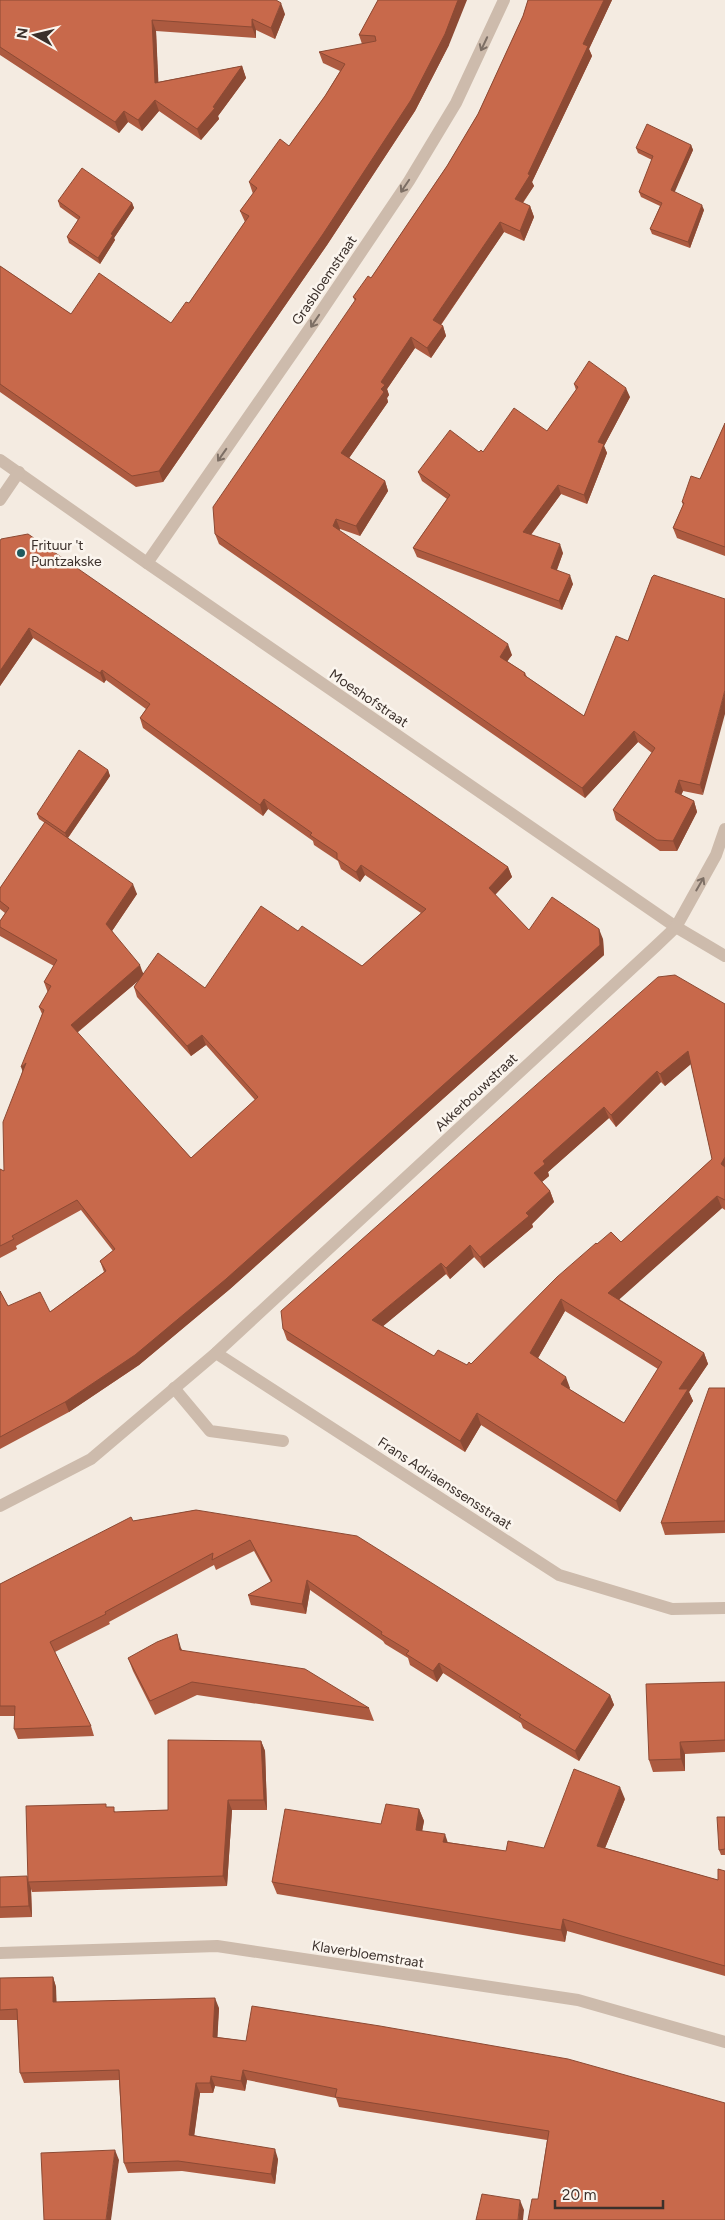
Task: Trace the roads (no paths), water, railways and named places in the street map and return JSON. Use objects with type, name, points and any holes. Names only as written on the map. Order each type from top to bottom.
[{"type":"street","name":"Grasbloemstraat","points":[[147,563],[312,325],[409,180],[456,103],[504,0]]},
{"type":"street","name":"Moeshofstraat","points":[[0,460],[676,927],[725,956]]},
{"type":"street","points":[[0,500],[19,472]]},
{"type":"street","name":"Akkerbouwstraat","points":[[216,1353],[676,927],[716,856],[725,829]]},
{"type":"street","points":[[0,1506],[91,1459],[216,1353]]},
{"type":"street","name":"Frans Adriaenssensstraat","points":[[216,1353],[559,1575],[672,1609],[725,1608]]},
{"type":"street","points":[[174,1388],[210,1431],[283,1441]]},
{"type":"street","name":"Klaverbloemstraat","points":[[0,1953],[216,1946],[578,2000],[725,2042]]},
{"type":"place","name":"Frituur 't Puntzakske","points":[[21,553]]}]
